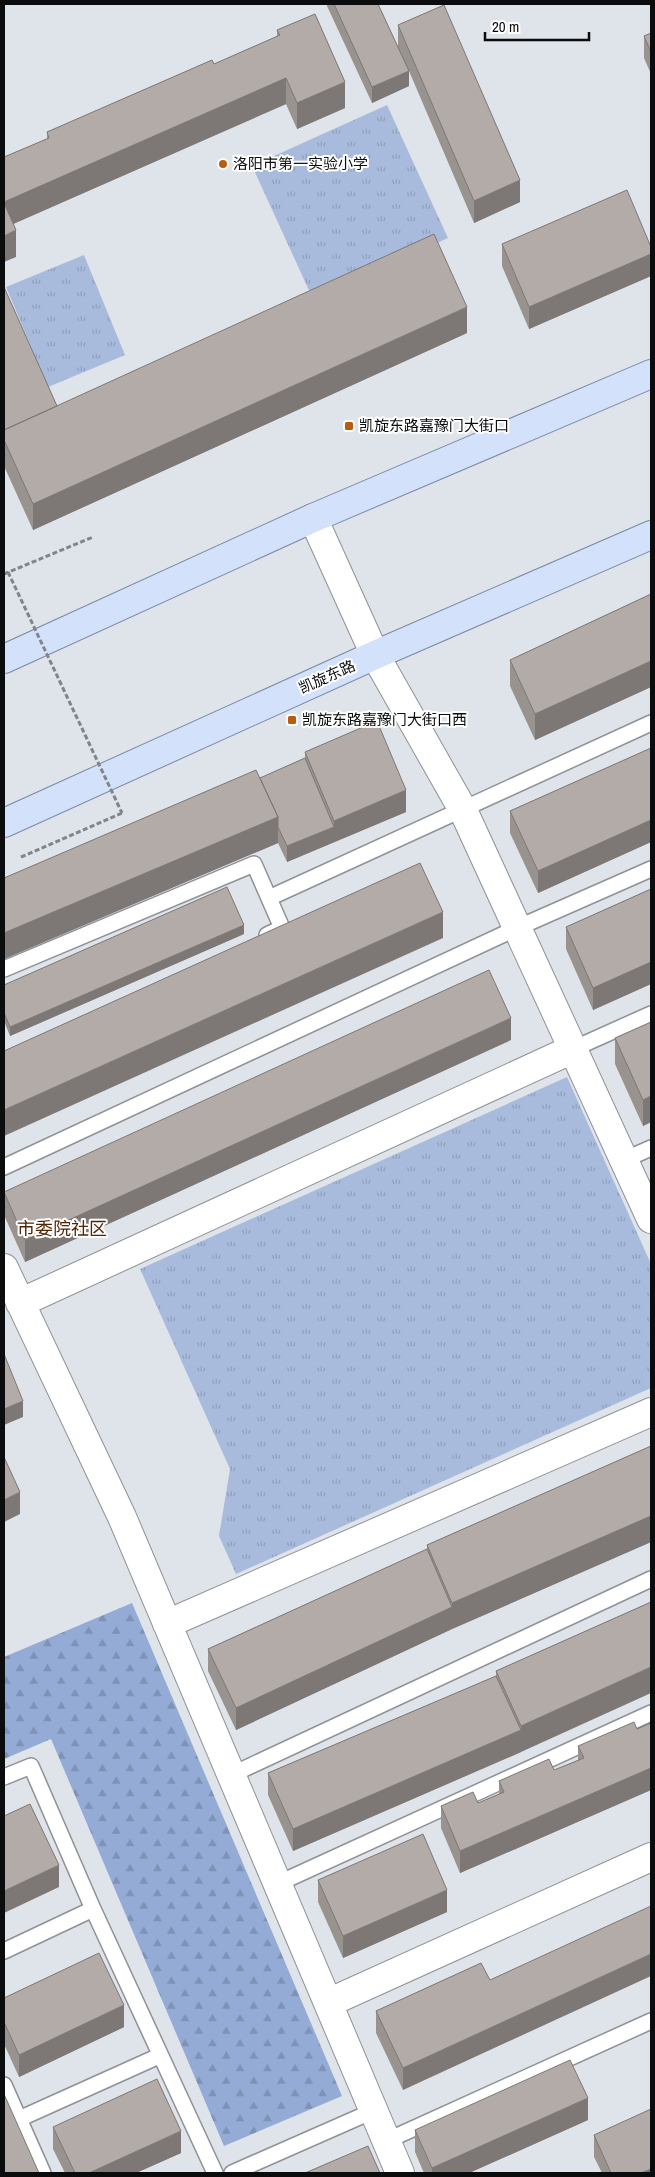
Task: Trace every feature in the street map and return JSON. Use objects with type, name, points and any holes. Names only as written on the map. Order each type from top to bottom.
[{"type":"main road","points":[[4,659],[313,518],[651,374]]},
{"type":"main road","name":"凯旋东路","points":[[4,823],[375,655],[651,534]]},
{"type":"street","points":[[313,518],[375,655],[463,810],[651,1219]]},
{"type":"street","points":[[20,1303],[573,1050]]},
{"type":"street","points":[[4,1268],[122,1517],[400,2173]]},
{"type":"street","points":[[167,1624],[651,1412]]},
{"type":"street","points":[[328,2003],[651,1857]]},
{"type":"lane","points":[[269,898],[651,723]]},
{"type":"lane","points":[[4,970],[254,864],[282,928],[255,941]]},
{"type":"lane","points":[[4,1167],[518,928],[651,869]]},
{"type":"lane","points":[[573,1050],[651,1014]]},
{"type":"lane","points":[[624,1160],[651,1148]]},
{"type":"lane","points":[[231,1775],[651,1579]]},
{"type":"lane","points":[[277,1884],[651,1713]]},
{"type":"lane","points":[[4,1778],[31,1766],[92,1909],[215,2173]]},
{"type":"lane","points":[[4,1951],[92,1909]]},
{"type":"lane","points":[[386,2141],[651,2021]]},
{"type":"lane","points":[[19,2119],[159,2056]]},
{"type":"lane","points":[[4,2085],[43,2173]]},
{"type":"lane","points":[[232,2173],[373,2110]]},
{"type":"path","points":[[4,574],[92,537]]},
{"type":"path","points":[[8,572],[122,813],[21,858]]},
{"type":"green space","points":[[387,105],[448,238],[313,299],[252,166]]},
{"type":"green space","points":[[84,255],[125,355],[48,387],[6,287]]},
{"type":"green space","points":[[567,1077],[651,1264],[651,1388],[236,1574],[219,1536],[230,1469],[140,1269]]},
{"type":"green space","points":[[132,1603],[342,2096],[224,2146],[51,1739],[4,1759],[4,1657]]},
{"type":"building","points":[[334,4],[378,4],[409,71],[372,87]]},
{"type":"building","points":[[444,5],[520,180],[474,201],[398,25]]},
{"type":"building","points":[[315,14],[345,82],[297,103],[286,78],[4,202],[4,157],[49,138],[47,132],[212,60],[214,64],[280,35],[277,30]]},
{"type":"building","points":[[651,33],[651,52],[644,36]]},
{"type":"building","points":[[627,190],[651,247],[651,254],[529,307],[502,244]]},
{"type":"building","points":[[4,203],[16,230],[4,236]]},
{"type":"building","points":[[434,234],[467,307],[33,504],[4,440],[4,430]]},
{"type":"building","points":[[4,287],[57,406],[4,430]]},
{"type":"building","points":[[651,594],[651,661],[535,714],[510,660]]},
{"type":"building","points":[[377,721],[406,790],[334,821],[305,752]]},
{"type":"building","points":[[651,748],[651,820],[538,871],[510,811]]},
{"type":"building","points":[[305,758],[334,827],[287,846],[278,827],[278,817],[260,778]]},
{"type":"building","points":[[256,770],[278,817],[4,933],[4,878]]},
{"type":"building","points":[[420,863],[443,912],[4,1110],[4,1051]]},
{"type":"building","points":[[227,887],[244,925],[10,1027],[4,1013],[4,985]]},
{"type":"building","points":[[651,889],[651,962],[593,988],[566,927]]},
{"type":"building","points":[[489,970],[511,1018],[25,1240],[4,1192]]},
{"type":"building","points":[[651,1022],[651,1096],[643,1100],[615,1038]]},
{"type":"building","points":[[4,1354],[23,1401],[4,1409]]},
{"type":"building","points":[[651,1446],[651,1516],[452,1603],[427,1545]]},
{"type":"building","points":[[4,1457],[20,1492],[4,1500]]},
{"type":"building","points":[[427,1549],[452,1607],[236,1708],[208,1649]]},
{"type":"building","points":[[651,1602],[651,1667],[521,1726],[496,1671]]},
{"type":"building","points":[[496,1676],[521,1730],[293,1829],[268,1773]]},
{"type":"building","points":[[634,1722],[637,1729],[651,1723],[651,1768],[460,1851],[441,1806],[473,1792],[478,1803],[504,1792],[499,1781],[549,1759],[554,1770],[584,1758],[578,1746]]},
{"type":"building","points":[[30,1804],[59,1865],[4,1891],[4,1816]]},
{"type":"building","points":[[423,1834],[447,1890],[343,1936],[318,1880]]},
{"type":"building","points":[[651,1906],[651,1954],[403,2068],[376,2011],[481,1963],[490,1980]]},
{"type":"building","points":[[99,1953],[124,2005],[19,2055],[4,2022],[4,1998]]},
{"type":"building","points":[[570,2060],[588,2098],[432,2168],[415,2130]]},
{"type":"building","points":[[157,2079],[181,2131],[89,2173],[75,2173],[53,2127]]},
{"type":"building","points":[[4,2094],[39,2173],[4,2173]]},
{"type":"building","points":[[651,2109],[651,2169],[641,2173],[611,2173],[594,2135]]},
{"type":"building","points":[[368,2146],[380,2173],[305,2173]]},
{"type":"place","name":"洛阳市第一实验小学","points":[[223,164]]},
{"type":"place","name":"凯旋东路嘉豫门大街口","points":[[349,426]]},
{"type":"place","name":"凯旋东路嘉豫门大街口西","points":[[292,720]]},
{"type":"district","name":"市委院社区","points":[[62,1229]]}]
